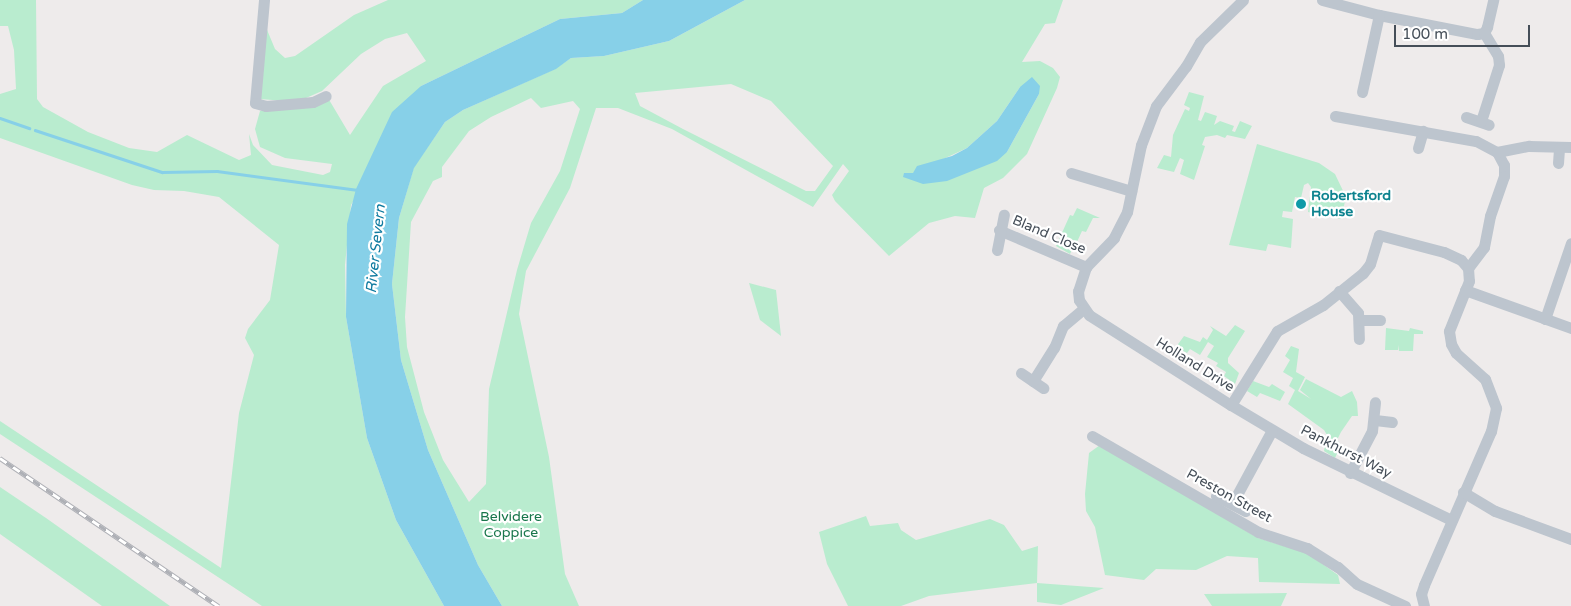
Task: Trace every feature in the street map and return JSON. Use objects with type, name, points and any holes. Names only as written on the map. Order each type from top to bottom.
[{"type":"street","points":[[264,0],[255,103],[266,106],[313,102],[326,96]]},
{"type":"street","points":[[1021,373],[1038,385],[1063,326],[1083,309],[1078,291],[1086,268],[1114,238],[1127,212],[1141,145],[1160,98],[1186,66],[1200,42],[1243,0]]},
{"type":"street","points":[[1322,0],[1340,2],[1379,15],[1484,33]]},
{"type":"street","points":[[1466,117],[1485,123],[1499,65],[1498,56],[1484,33],[1493,0]]},
{"type":"street","points":[[1362,92],[1379,15]]},
{"type":"street","points":[[1336,116],[1476,141],[1497,152],[1504,165],[1504,176],[1490,216],[1484,247],[1468,268],[1469,281],[1449,331],[1451,344],[1456,353],[1485,379],[1496,408],[1492,427],[1424,585],[1421,594],[1424,606]]},
{"type":"street","points":[[1418,148],[1423,131]]},
{"type":"street","points":[[1497,152],[1529,146],[1571,147]]},
{"type":"street","points":[[1558,163],[1559,148]]},
{"type":"street","points":[[1071,173],[1131,191]]},
{"type":"street","name":"Bland Close","points":[[997,250],[999,230],[1004,215]]},
{"type":"street","name":"Bland Close","points":[[999,230],[1086,268]]},
{"type":"street","name":"Holland Drive","points":[[1083,309],[1231,405],[1277,331],[1312,312],[1367,269],[1379,236],[1444,252],[1468,268]]},
{"type":"street","points":[[1545,319],[1571,243]]},
{"type":"street","points":[[1465,290],[1571,328]]},
{"type":"street","points":[[1339,291],[1358,313],[1360,320],[1359,339]]},
{"type":"street","points":[[1360,320],[1380,320]]},
{"type":"street","points":[[1350,473],[1375,420],[1375,402]]},
{"type":"street","name":"Pankhurst Way","points":[[1231,405],[1350,473],[1451,520]]},
{"type":"street","points":[[1375,420],[1392,422]]},
{"type":"street","points":[[1232,504],[1272,430]]},
{"type":"street","name":"Preston Street","points":[[1092,436],[1258,532],[1307,548],[1338,567],[1357,584],[1405,606]]},
{"type":"street","points":[[1463,492],[1495,512],[1571,539]]},
{"type":"street","points":[[1216,496],[1245,511]]},
{"type":"green space","points":[[0,0],[36,0],[37,99],[43,107],[88,132],[129,148],[157,152],[187,135],[239,160],[251,155],[249,134],[253,145],[272,165],[323,175],[330,172],[332,164],[285,158],[260,147],[255,129],[260,111],[328,98],[350,135],[383,86],[426,61],[407,33],[385,39],[361,54],[322,91],[306,98],[285,101],[260,99],[265,25],[275,49],[285,58],[295,56],[354,15],[388,0],[643,0],[622,13],[560,19],[421,86],[351,205],[345,265],[346,317],[367,438],[396,520],[444,606],[262,606],[0,434],[0,421],[221,568],[239,413],[254,355],[245,338],[248,329],[270,300],[279,245],[219,197],[184,191],[154,190],[132,185],[0,138],[0,94],[16,89],[14,50],[8,26],[0,26]]},
{"type":"green space","name":"Belvidere Coppice","points":[[745,0],[1063,0],[1055,23],[1045,24],[1022,62],[1040,61],[1053,68],[1060,77],[1057,88],[1027,154],[1003,178],[984,188],[975,218],[955,216],[929,223],[889,256],[835,201],[832,195],[849,171],[843,164],[813,207],[672,129],[618,108],[596,108],[570,188],[526,271],[519,314],[549,457],[565,574],[579,606],[502,606],[478,565],[428,450],[401,360],[392,284],[399,218],[414,167],[445,122],[463,110],[555,69],[571,58],[604,56],[669,41]],"holes":[[[731,84],[771,101],[833,166],[815,191],[806,191],[640,106],[635,93]],[[1020,87],[1039,94],[1007,152],[904,177],[905,173],[913,173],[967,148],[997,121]],[[531,98],[541,108],[573,101],[580,109],[560,171],[531,223],[517,270],[489,389],[486,484],[469,502],[443,460],[424,412],[407,347],[405,317],[411,222],[433,181],[442,177],[442,167],[469,131],[491,117]]]},
{"type":"green space","points":[[1189,92],[1204,96],[1198,120],[1201,121],[1205,112],[1217,116],[1214,125],[1220,121],[1234,126],[1232,131],[1235,132],[1240,121],[1252,126],[1245,139],[1227,135],[1225,138],[1217,135],[1205,137],[1202,145],[1205,146],[1194,180],[1180,174],[1184,160],[1180,158],[1174,172],[1157,168],[1164,155],[1171,157],[1173,135],[1185,109],[1189,111],[1190,108],[1184,105]]},
{"type":"green space","points":[[1257,144],[1319,163],[1335,174],[1346,197],[1341,219],[1308,212],[1311,187],[1308,183],[1304,185],[1301,198],[1295,197],[1292,212],[1283,211],[1282,217],[1293,219],[1291,248],[1268,244],[1266,251],[1229,245]]},
{"type":"green space","points":[[1077,208],[1100,218],[1093,218],[1086,232],[1082,231],[1077,242],[1066,237],[1065,240],[1074,245],[1070,254],[1056,246],[1070,215],[1073,216]]},
{"type":"green space","points":[[749,283],[776,290],[781,336],[760,320]]},
{"type":"green space","points":[[1235,325],[1245,331],[1228,358],[1228,363],[1239,373],[1235,384],[1224,376],[1226,372],[1216,366],[1218,363],[1207,357],[1214,346],[1208,342],[1200,355],[1190,349],[1187,353],[1176,347],[1184,336],[1200,342],[1203,337],[1207,340],[1213,330],[1210,326],[1226,336]]},
{"type":"green space","points":[[1386,328],[1409,331],[1410,328],[1423,331],[1423,334],[1414,334],[1413,351],[1399,351],[1398,345],[1398,350],[1385,350]]},
{"type":"green space","points":[[1291,346],[1299,349],[1296,372],[1305,377],[1298,391],[1311,399],[1300,390],[1306,379],[1341,397],[1352,391],[1357,402],[1358,416],[1352,416],[1341,432],[1337,440],[1341,445],[1335,458],[1324,451],[1327,435],[1324,430],[1288,404],[1295,390],[1289,386],[1293,378],[1283,372],[1290,360],[1285,356]]},
{"type":"green space","points":[[1253,381],[1269,387],[1272,384],[1285,392],[1280,401],[1260,393],[1257,397],[1247,391]]},
{"type":"green space","points":[[1100,445],[1258,538],[1307,553],[1338,575],[1340,584],[1259,582],[1258,558],[1227,556],[1196,570],[1156,569],[1144,580],[1105,575],[1095,527],[1086,511],[1085,494],[1089,453]]},
{"type":"green space","points":[[0,487],[170,606],[102,606],[0,534]]},
{"type":"green space","points":[[866,516],[870,526],[898,523],[901,530],[916,540],[990,519],[1004,525],[1022,551],[1038,546],[1037,583],[929,596],[901,606],[848,606],[827,564],[819,532]]},
{"type":"green space","points":[[1037,583],[1104,588],[1061,605],[1037,602]]},
{"type":"green space","points":[[1287,593],[1281,606],[1212,606],[1204,594]]},
{"type":"water","name":"River Severn","points":[[643,0],[745,0],[669,41],[604,56],[571,58],[556,69],[463,110],[445,122],[414,168],[399,218],[392,284],[401,360],[428,450],[478,565],[502,606],[444,606],[396,520],[367,438],[346,317],[347,224],[356,189],[392,112],[421,86],[560,19],[622,13]]},
{"type":"water","points":[[1032,77],[1040,86],[1039,94],[1007,152],[997,161],[947,181],[923,184],[903,177],[904,173],[913,173],[917,166],[952,156],[967,148],[997,121],[1020,87]]},
{"type":"waterway","points":[[0,118],[29,128]]},
{"type":"waterway","points":[[35,130],[162,172],[217,171],[358,190]]},
{"type":"railway","points":[[0,458],[219,606]]},
{"type":"place","name":"Robertsford House","points":[[1301,204]]}]
